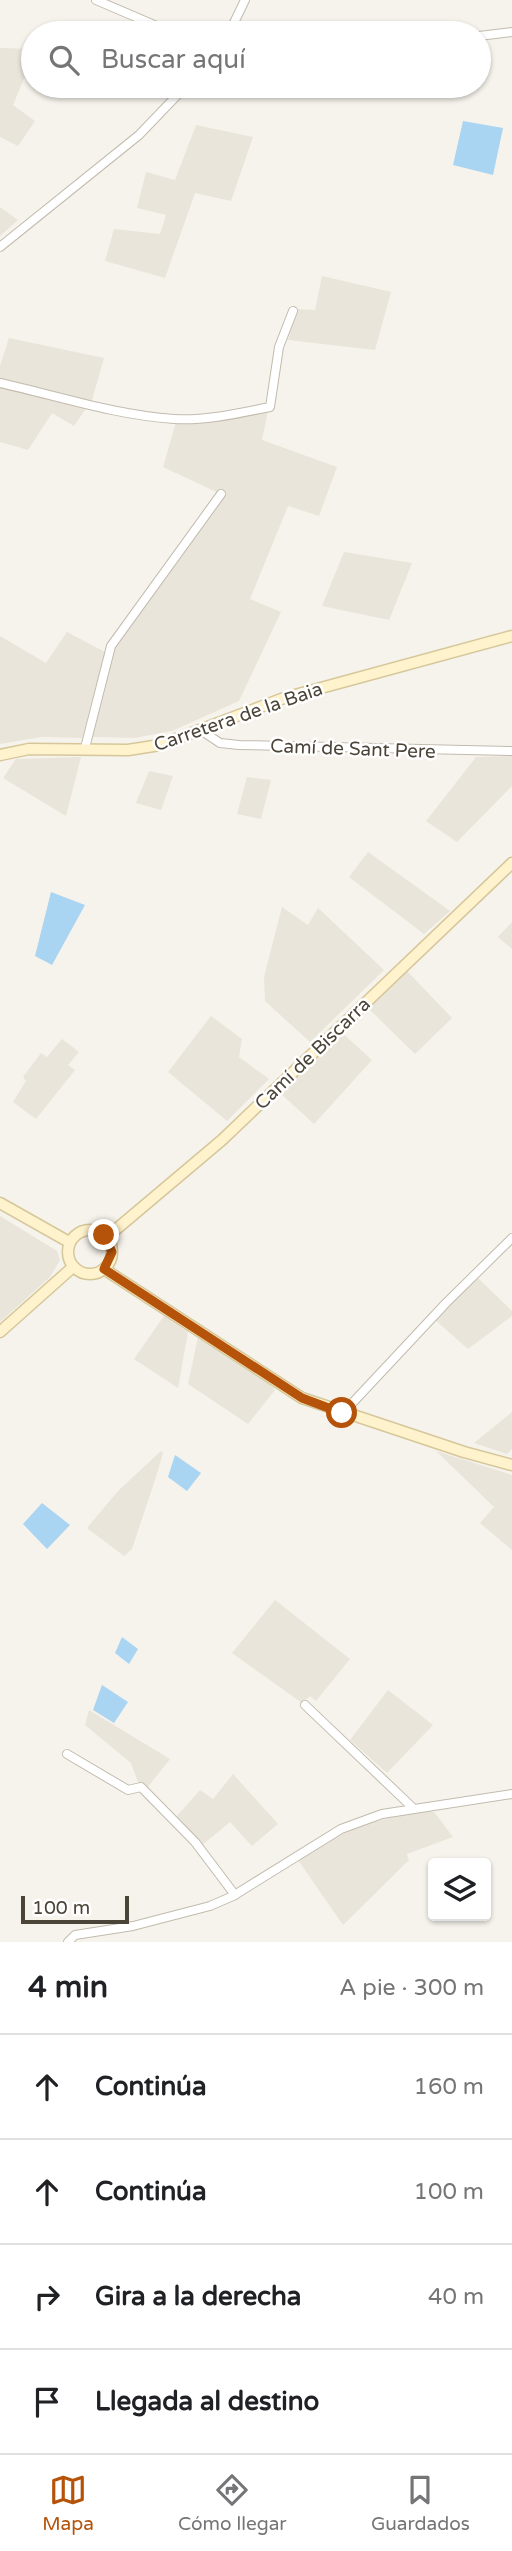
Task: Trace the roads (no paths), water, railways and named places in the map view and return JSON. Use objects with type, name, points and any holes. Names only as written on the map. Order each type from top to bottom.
[{"type":"main road","name":"Carretera de la Baia","points":[[0,755],[29,749],[128,750],[160,745],[284,698],[512,636]]},
{"type":"main road","name":"Camí de Biscarra","points":[[107,1237],[222,1140],[512,863]]},
{"type":"main road","points":[[0,1203],[69,1242]]},
{"type":"main road","points":[[85,1230],[97,1231],[107,1237],[112,1252],[104,1269],[90,1274],[73,1267],[68,1257],[69,1242],[85,1230]]},
{"type":"main road","points":[[0,1332],[73,1267]]},
{"type":"main road","points":[[104,1269],[302,1398],[512,1465]]},
{"type":"street","points":[[96,0],[145,21]]},
{"type":"street","points":[[235,21],[245,0]]},
{"type":"street","points":[[491,35],[512,32]]},
{"type":"street","points":[[0,247],[139,135],[174,98]]},
{"type":"street","points":[[0,383],[128,414],[176,419],[213,417],[270,407],[279,347],[293,311]]},
{"type":"street","points":[[85,748],[111,646],[221,494]]},
{"type":"street","name":"Camí de Sant Pere","points":[[199,729],[219,743],[239,745],[512,751]]},
{"type":"street","points":[[343,1413],[446,1303],[512,1238]]},
{"type":"street","points":[[305,1705],[412,1807]]},
{"type":"street","points":[[67,1754],[128,1790],[141,1787],[195,1842],[235,1895]]},
{"type":"street","points":[[68,1942],[75,1936],[133,1926],[210,1906],[235,1895],[341,1829],[412,1807],[432,1808],[512,1794]]},
{"type":"water","points":[[463,121],[503,128],[493,175],[453,165]]},
{"type":"water","points":[[51,892],[85,905],[52,965],[35,956]]},
{"type":"water","points":[[175,1455],[201,1473],[187,1491],[168,1477]]},
{"type":"water","points":[[42,1503],[70,1525],[47,1549],[23,1524]]},
{"type":"water","points":[[122,1637],[138,1649],[129,1664],[115,1653]]},
{"type":"water","points":[[102,1685],[128,1702],[114,1723],[93,1710]]}]
